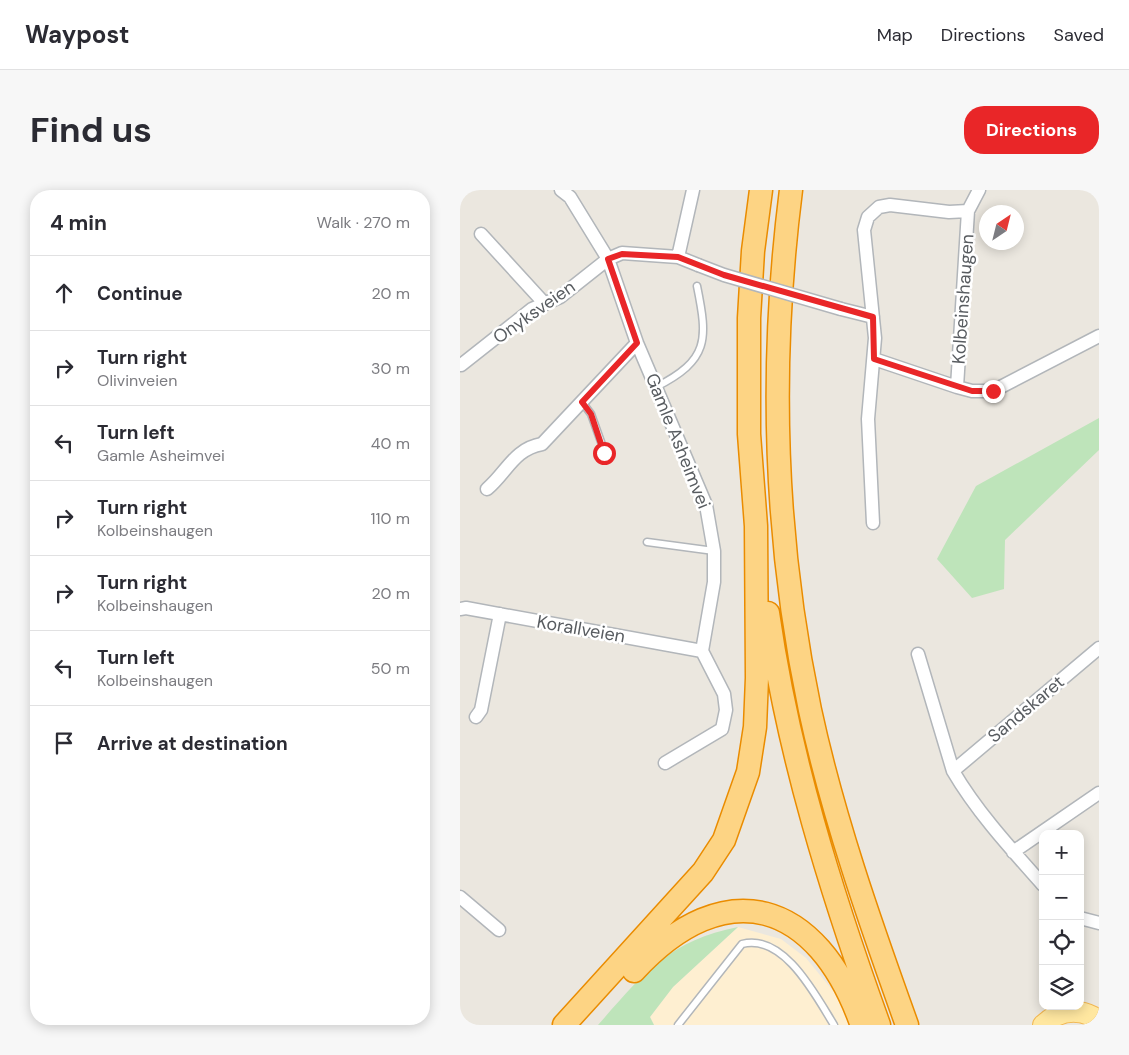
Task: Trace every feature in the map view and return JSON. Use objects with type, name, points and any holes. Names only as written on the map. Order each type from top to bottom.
[{"type":"highway","points":[[761,190],[753,251],[749,318],[749,434],[756,526],[770,627],[788,717],[809,804],[836,898],[879,1025]]},
{"type":"highway","points":[[791,190],[778,318],[778,453],[795,623],[810,710],[836,808],[907,1025]]},
{"type":"highway","points":[[778,453],[792,474],[794,523],[807,614],[827,716],[849,802],[922,1025]]},
{"type":"highway","points":[[564,1025],[703,872],[724,840],[736,811],[748,772],[755,727],[758,678],[756,526]]},
{"type":"highway","points":[[584,1025],[659,946],[678,931],[702,919],[732,911],[760,913],[790,923],[810,937],[839,973],[852,996],[862,1025]]},
{"type":"main road","points":[[1042,1025],[1051,1017],[1063,1012],[1076,1010],[1096,1015]]},
{"type":"street","name":"Gamle Asheimvei","points":[[561,190],[570,197],[608,259],[637,343],[706,505],[714,551],[714,582],[702,651]]},
{"type":"street","points":[[678,257],[693,190]]},
{"type":"street","name":"Kolbeinshaugen","points":[[957,387],[968,211],[979,190]]},
{"type":"street","name":"Kolbeinshaugen","points":[[873,523],[868,419],[874,359],[873,317],[864,245],[864,230],[868,217],[879,208],[890,205],[949,212],[968,211]]},
{"type":"street","points":[[481,234],[545,304]]},
{"type":"street","points":[[608,259],[622,254],[678,257],[724,275],[841,310],[873,317]]},
{"type":"street","name":"Onyksveien","points":[[461,365],[532,309],[560,297],[608,259]]},
{"type":"street","name":"Kolbeinshaugen","points":[[874,359],[957,387],[972,391],[993,391],[1099,336]]},
{"type":"street","points":[[487,489],[497,481],[510,461],[524,449],[542,444],[637,343]]},
{"type":"street","name":"Korallveien","points":[[460,609],[466,608],[702,651]]},
{"type":"street","points":[[476,718],[481,710],[500,614]]},
{"type":"street","name":"Sandskaret","points":[[954,771],[1099,648]]},
{"type":"street","points":[[665,763],[722,728],[726,710],[724,694],[702,651]]},
{"type":"street","points":[[918,654],[954,771],[963,787],[1013,852],[1039,881]]},
{"type":"street","points":[[1013,852],[1099,793]]},
{"type":"street","points":[[460,897],[499,930]]},
{"type":"street","points":[[1084,919],[1099,923]]},
{"type":"lane","points":[[656,388],[689,366],[702,345],[704,318],[697,286]]},
{"type":"lane","points":[[582,402],[591,414],[604,453]]},
{"type":"lane","points":[[646,542],[714,551]]},
{"type":"lane","points":[[678,1025],[688,1016],[742,944],[752,941],[771,948],[791,963],[814,991],[834,1025]]},
{"type":"shaded area","points":[[738,927],[781,939],[806,958],[838,997],[849,1025],[654,1025],[650,1017],[673,987]]},
{"type":"green space","points":[[1099,418],[1099,450],[1005,540],[1004,589],[972,598],[937,559],[976,486]]},
{"type":"green space","points":[[738,927],[673,987],[650,1017],[654,1025],[598,1025],[629,990],[659,962],[693,941]]},
{"type":"route","points":[[604,453],[591,414],[582,402],[637,343],[608,259],[622,254],[678,257],[724,275],[841,310],[873,317],[874,359],[957,387],[972,391],[993,391]]}]
